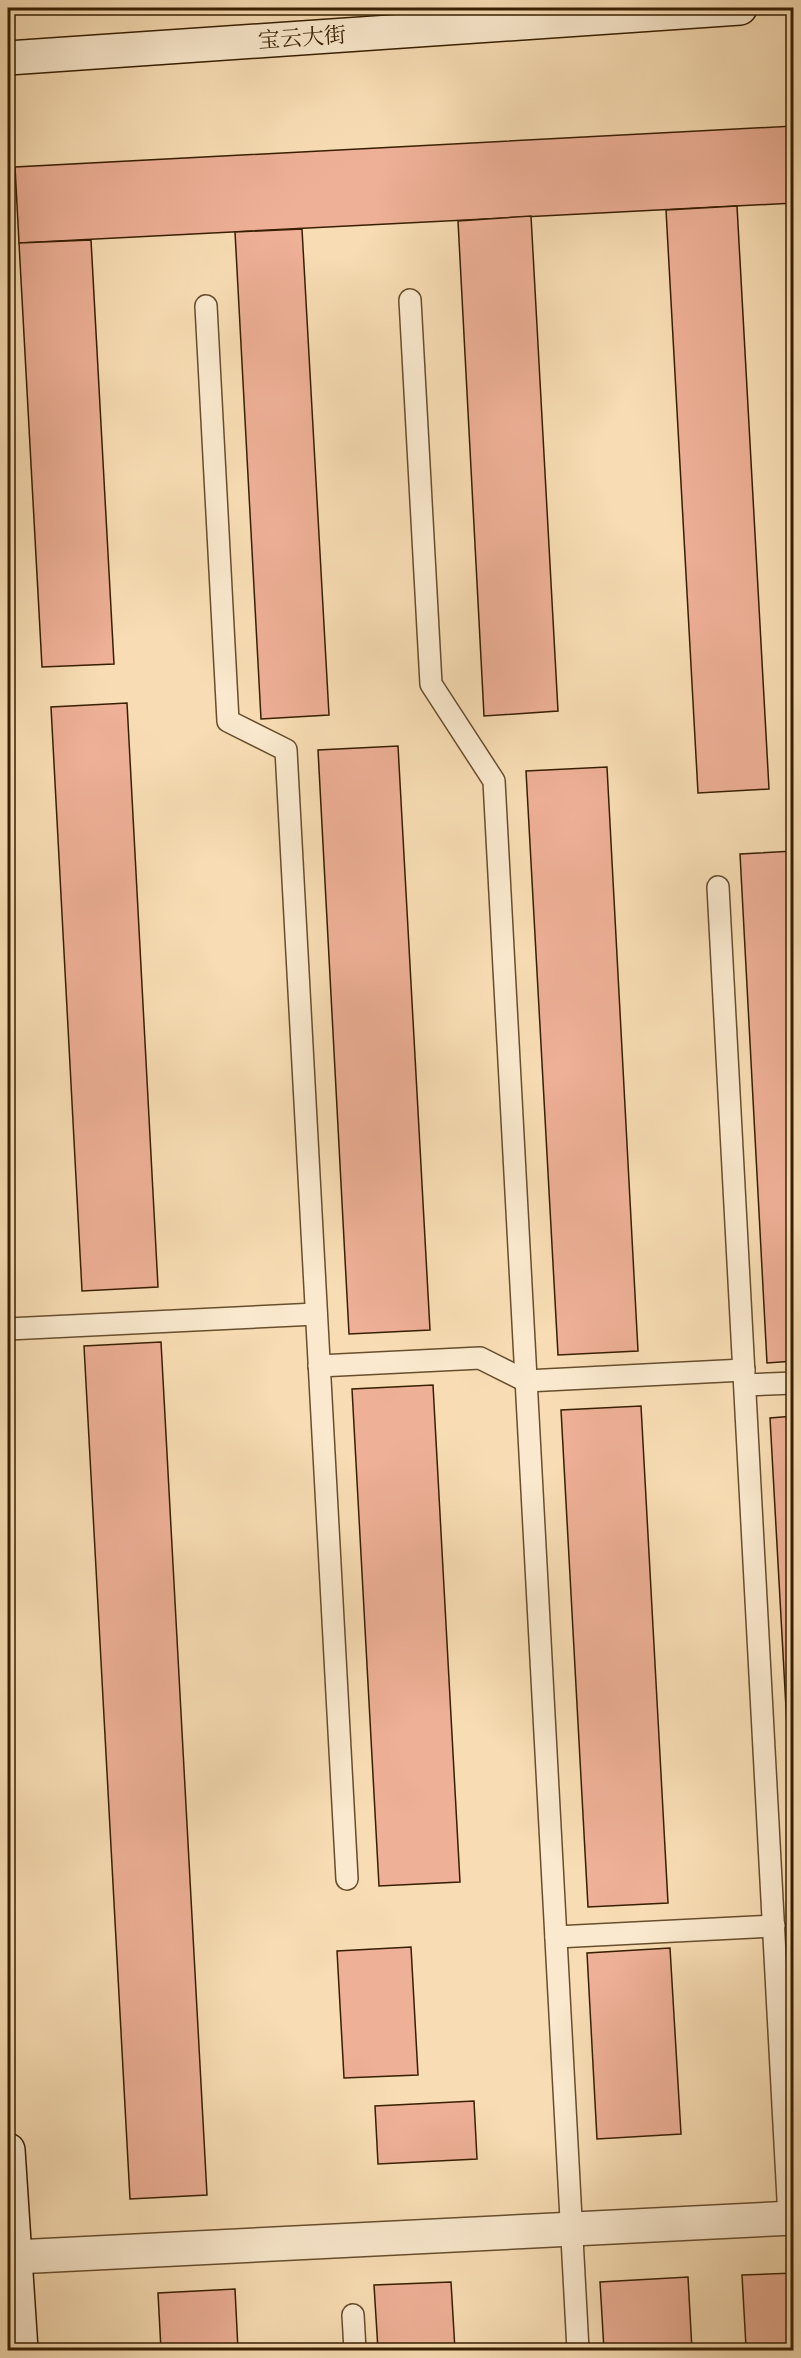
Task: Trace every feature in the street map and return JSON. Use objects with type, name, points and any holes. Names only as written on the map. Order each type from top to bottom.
[{"type":"street","name":"宝云大街","points":[[8,58],[740,8]]},
{"type":"street","points":[[8,2150],[21,2350]]},
{"type":"street","points":[[15,2257],[791,2218]]},
{"type":"lane","points":[[410,300],[430,684],[494,781],[578,2350]]},
{"type":"lane","points":[[206,306],[228,721],[286,750],[347,1879]]},
{"type":"lane","points":[[718,887],[791,2218]]},
{"type":"lane","points":[[8,1329],[316,1314]]},
{"type":"lane","points":[[319,1366],[480,1358],[526,1381],[744,1377],[794,1383]]},
{"type":"lane","points":[[556,1937],[774,1926]]},
{"type":"lane","points":[[353,2315],[355,2350]]},
{"type":"building","points":[[794,126],[794,203],[19,243],[15,167]]},
{"type":"building","points":[[737,206],[769,789],[698,793],[666,210]]},
{"type":"building","points":[[531,216],[558,711],[484,716],[458,221]]},
{"type":"building","points":[[302,229],[329,715],[261,719],[235,232]]},
{"type":"building","points":[[91,240],[114,664],[42,667],[19,243]]},
{"type":"building","points":[[127,703],[158,1287],[82,1291],[51,707]]},
{"type":"building","points":[[398,746],[430,1330],[349,1334],[318,750]]},
{"type":"building","points":[[607,767],[638,1351],[558,1355],[526,771]]},
{"type":"building","points":[[794,851],[794,1361],[767,1363],[740,854]]},
{"type":"building","points":[[161,1342],[207,2195],[130,2199],[84,1346]]},
{"type":"building","points":[[433,1385],[460,1882],[379,1886],[352,1389]]},
{"type":"building","points":[[641,1406],[668,1903],[588,1907],[561,1410]]},
{"type":"building","points":[[794,1416],[794,1853],[770,1418]]},
{"type":"building","points":[[411,1947],[418,2075],[344,2078],[337,1951]]},
{"type":"building","points":[[670,1948],[681,2134],[597,2139],[587,1953]]},
{"type":"building","points":[[474,2101],[477,2159],[378,2164],[375,2106]]},
{"type":"building","points":[[794,2273],[794,2345],[746,2347],[742,2275]]},
{"type":"building","points":[[688,2277],[692,2350],[604,2350],[600,2282]]},
{"type":"building","points":[[451,2282],[455,2350],[378,2350],[374,2285]]},
{"type":"building","points":[[235,2289],[238,2350],[161,2350],[158,2293]]}]
